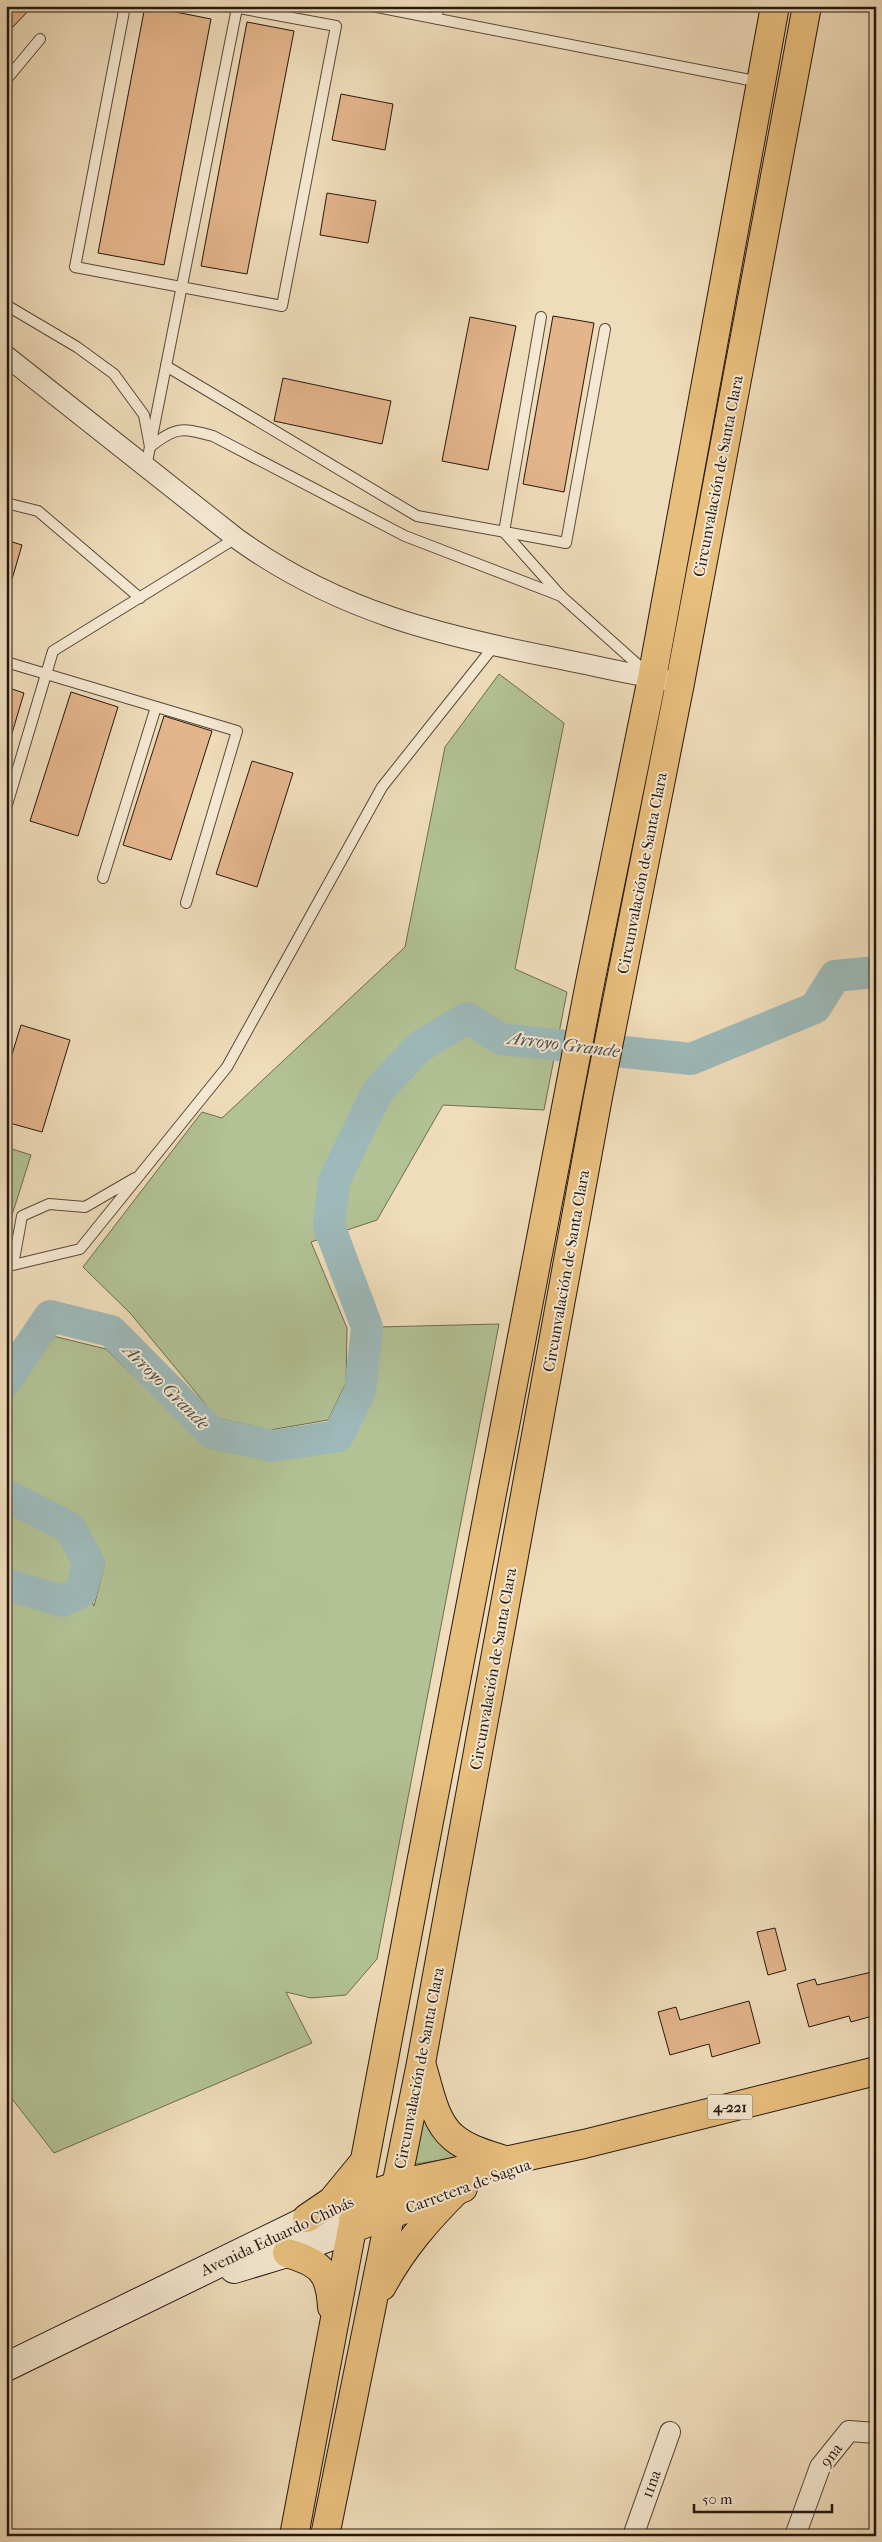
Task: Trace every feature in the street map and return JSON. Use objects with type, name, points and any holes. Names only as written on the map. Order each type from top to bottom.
[{"type":"main road","name":"Circunvalación de Santa Clara","points":[[294,2536],[332,2323],[359,2198],[569,1096],[652,678],[776,6]]},
{"type":"main road","name":"Circunvalación de Santa Clara","points":[[325,2536],[421,2063],[598,1097],[680,683],[807,6]]},
{"type":"main road","points":[[421,2063],[439,2119],[453,2138],[477,2150],[507,2161]]},
{"type":"main road","name":"Carretera de Sagua","points":[[395,2186],[584,2144],[876,2071]]},
{"type":"main road","name":"Carretera de Sagua","points":[[353,2228],[584,2144]]},
{"type":"main road","points":[[307,2218],[332,2201],[365,2161]]},
{"type":"main road","name":"Avenida Eduardo Chibás","points":[[6,2367],[307,2218],[395,2186]]},
{"type":"main road","points":[[371,2307],[395,2262],[420,2228],[457,2190]]},
{"type":"main road","name":"Avenida Eduardo Chibás","points":[[160,2291],[287,2253],[353,2228]]},
{"type":"main road","points":[[287,2253],[309,2260],[324,2272],[331,2291],[332,2323]]},
{"type":"street","points":[[6,356],[236,538],[272,564],[346,602],[408,624],[494,646],[680,683]]},
{"type":"street","name":"9na","points":[[795,2536],[820,2467],[849,2431],[876,2433]]},
{"type":"street","name":"11na","points":[[634,2535],[670,2432]]},
{"type":"lane","points":[[125,6],[75,267],[182,287],[282,306],[336,26],[232,7],[182,287],[146,467]]},
{"type":"lane","points":[[372,6],[761,82]]},
{"type":"lane","points":[[436,6],[438,19]]},
{"type":"lane","points":[[6,80],[40,39]]},
{"type":"lane","points":[[6,305],[77,347],[114,374],[144,415],[150,447]]},
{"type":"lane","points":[[504,532],[540,317]]},
{"type":"lane","points":[[166,366],[418,516],[566,543],[606,329]]},
{"type":"lane","points":[[150,447],[164,436],[184,428],[213,436],[405,536],[562,596]]},
{"type":"lane","points":[[6,503],[38,511],[140,598]]},
{"type":"lane","points":[[504,532],[562,596],[652,678]]},
{"type":"lane","points":[[6,808],[52,651],[236,538]]},
{"type":"lane","points":[[135,1178],[85,1207],[49,1204],[22,1216],[13,1265],[80,1249],[135,1178],[227,1067],[382,787],[494,646]]},
{"type":"lane","points":[[6,662],[237,731],[186,903]]},
{"type":"lane","points":[[103,878],[156,707]]},
{"type":"green space","points":[[499,674],[564,723],[515,969],[567,992],[544,1110],[443,1105],[377,1220],[311,1242],[347,1328],[346,1383],[328,1420],[270,1430],[217,1418],[130,1313],[83,1267],[202,1112],[222,1118],[405,947],[445,747]]},
{"type":"green space","points":[[6,1147],[31,1155],[6,1234]]},
{"type":"green space","points":[[499,1324],[377,1959],[346,1995],[311,1998],[286,1992],[312,2043],[54,2153],[6,2091],[6,1512],[61,1537],[94,1606],[104,1566],[81,1524],[6,1482],[6,1401],[49,1335],[106,1349],[203,1443],[269,1456],[341,1448],[371,1390],[377,1327]]},
{"type":"green space","points":[[421,2103],[440,2141],[459,2157],[409,2165]]},
{"type":"building","points":[[6,6],[33,6],[6,34]]},
{"type":"building","points":[[145,6],[211,19],[164,265],[98,253]]},
{"type":"building","points":[[247,22],[294,31],[247,274],[201,266]]},
{"type":"building","points":[[341,94],[393,104],[385,150],[332,140]]},
{"type":"building","points":[[327,193],[376,201],[368,243],[320,235]]},
{"type":"building","points":[[553,316],[594,323],[564,492],[523,484]]},
{"type":"building","points":[[470,317],[516,326],[488,470],[442,461]]},
{"type":"building","points":[[283,378],[391,401],[382,444],[274,421]]},
{"type":"building","points":[[6,540],[22,545],[10,586],[6,585]]},
{"type":"building","points":[[6,687],[24,693],[10,740],[6,740]]},
{"type":"building","points":[[71,692],[118,707],[78,836],[30,821]]},
{"type":"building","points":[[164,716],[212,731],[171,860],[123,845]]},
{"type":"building","points":[[252,761],[293,773],[257,887],[216,874]]},
{"type":"building","points":[[21,1025],[70,1040],[42,1132],[6,1122],[6,1074]]},
{"type":"building","points":[[775,1928],[786,1970],[768,1975],[757,1932]]},
{"type":"building","points":[[876,1971],[876,2015],[851,2022],[849,2016],[809,2027],[797,1984],[815,1979],[817,1985]]},
{"type":"building","points":[[749,2001],[760,2043],[712,2057],[709,2044],[670,2055],[658,2012],[676,2007],[680,2020]]},
{"type":"waterway","name":"Arroyo Grande","points":[[6,1381],[50,1316],[111,1331],[212,1433],[273,1446],[338,1436],[360,1391],[367,1327],[329,1226],[334,1181],[377,1092],[419,1047],[467,1018],[501,1039],[691,1059],[815,1008],[835,976],[876,972]]},
{"type":"waterway","name":"Arroyo Grande","points":[[6,1495],[70,1528],[89,1563],[81,1592],[62,1601],[6,1584]]}]
